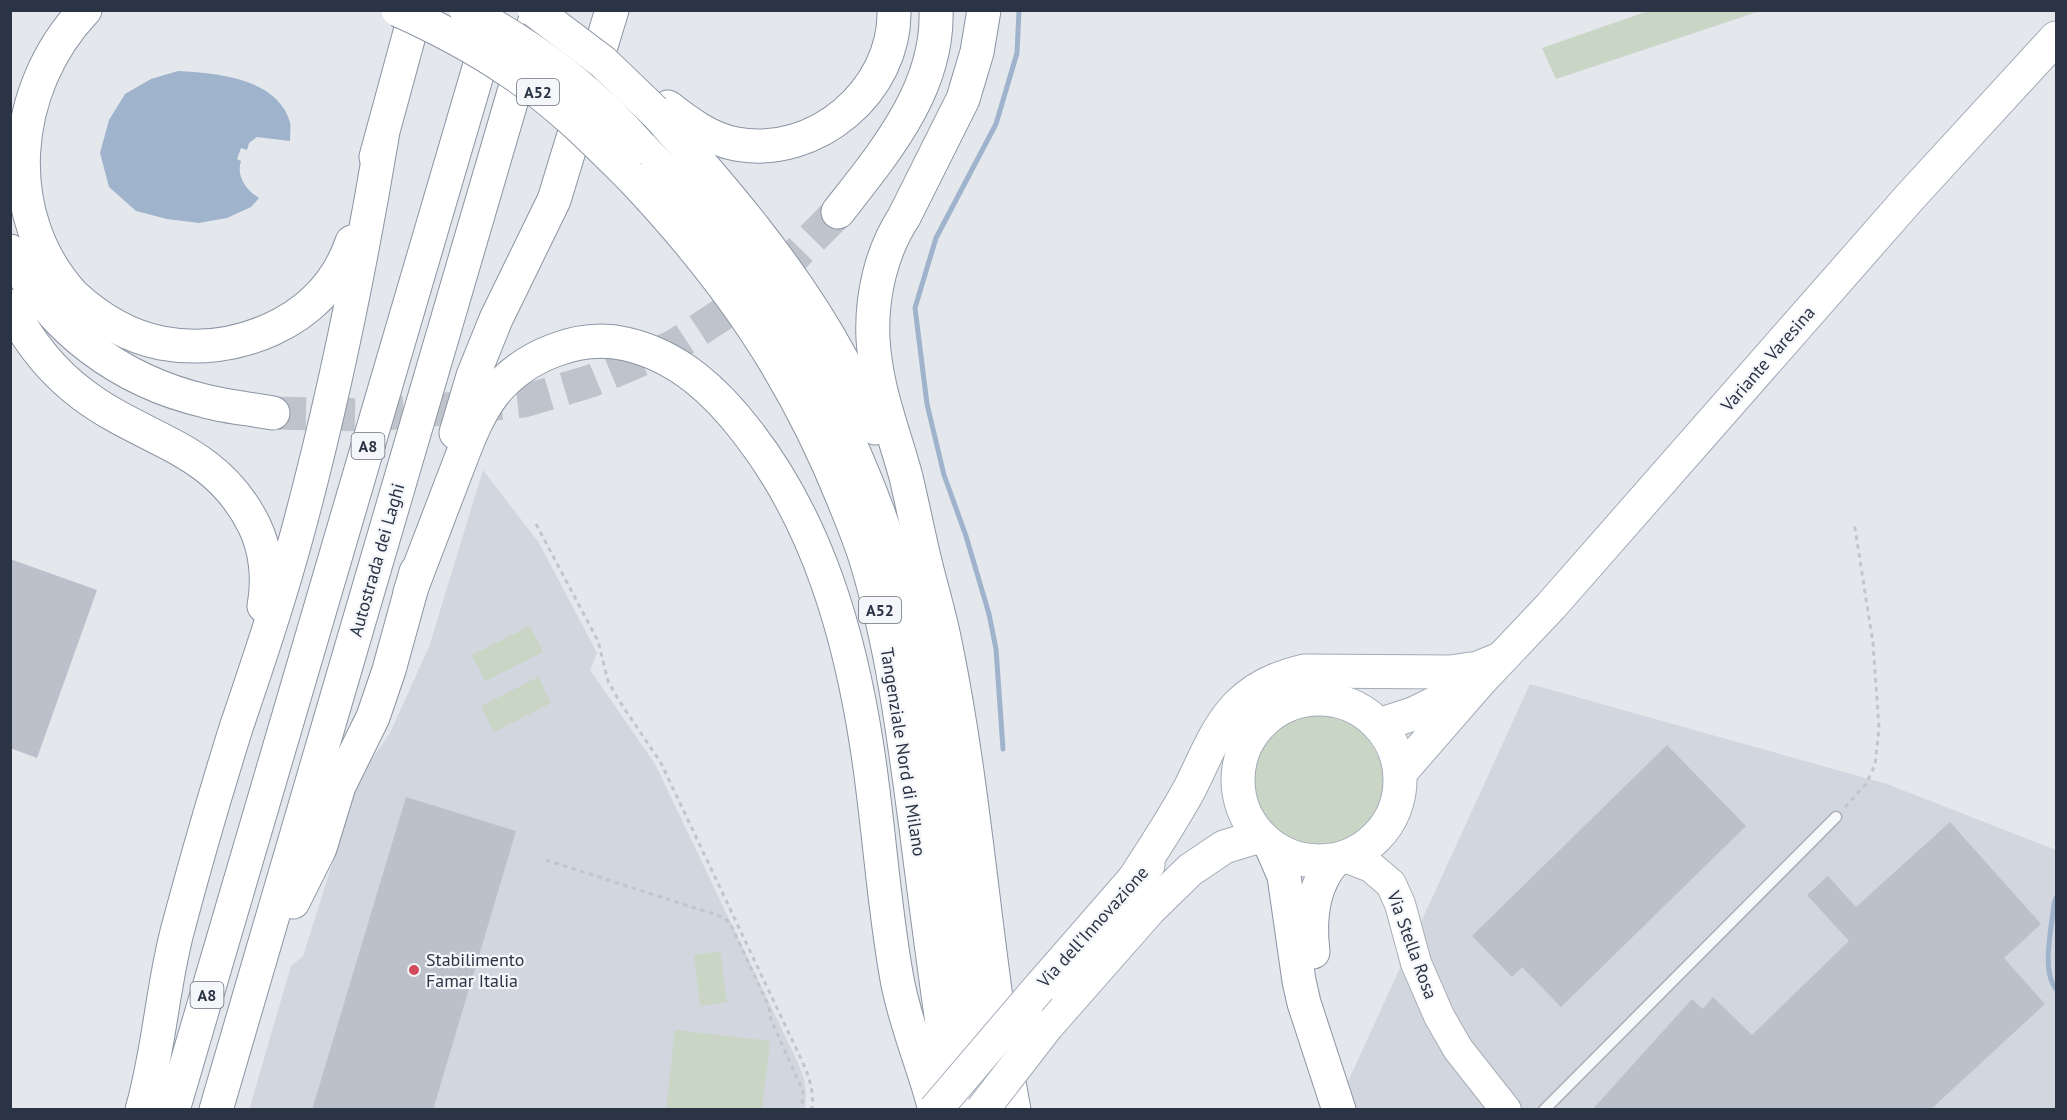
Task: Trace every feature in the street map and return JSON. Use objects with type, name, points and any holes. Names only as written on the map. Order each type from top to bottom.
[{"type":"main road","points":[[85,10],[62,38],[39,76],[24,120],[18,162],[19,182],[28,223],[37,245],[64,287],[110,324],[129,333],[168,344],[194,346],[220,345],[253,337],[296,316],[321,296],[342,266],[356,229],[382,137],[424,18],[377,10]]},
{"type":"main road","name":"Tangenziale Nord di Milano","points":[[398,10],[424,18],[509,70],[590,136],[636,162],[713,225],[777,311],[827,394],[869,489],[902,586],[916,643],[928,711],[984,1110]]},
{"type":"main road","name":"Tangenziale Nord di Milano","points":[[466,10],[554,66],[598,102],[636,162],[758,333],[785,376],[832,470],[867,561],[886,636],[901,719],[955,1110]]},
{"type":"main road","name":"A8","points":[[173,1110],[495,10]]},
{"type":"main road","points":[[254,979],[320,848],[339,786],[373,717],[389,670],[473,376],[496,320],[554,200],[612,10]]},
{"type":"main road","points":[[544,16],[656,104],[702,132],[736,144],[766,145],[818,132],[850,110],[864,96],[876,80],[891,38],[894,10]]},
{"type":"main road","points":[[838,212],[884,153],[909,112],[930,64],[936,32],[936,10]]},
{"type":"main road","points":[[984,10],[977,52],[963,99],[895,231],[881,267],[876,294],[873,336],[878,382],[887,421],[905,476],[936,601],[956,701],[984,917],[1014,1110]]},
{"type":"main road","name":"Autostrada dei Laghi","points":[[216,1110],[544,16]]},
{"type":"main road","name":"Variante Varesina","points":[[1400,773],[1910,197],[2056,38]]},
{"type":"main road","points":[[656,104],[784,270],[840,357],[877,434],[924,556]]},
{"type":"main road","points":[[142,1110],[153,1066],[165,987],[177,932],[236,730],[269,632],[320,441],[352,303],[382,137]]},
{"type":"main road","points":[[10,251],[29,284],[60,321],[94,352],[114,365],[156,385],[206,402],[273,413]]},
{"type":"main road","points":[[10,306],[40,354],[68,383],[98,405],[210,468],[235,493],[250,517],[257,531],[265,563],[266,599],[236,730]]},
{"type":"main road","points":[[410,592],[472,432],[493,396],[520,369],[557,349],[578,343],[619,342],[666,358],[688,371],[712,391],[754,440],[780,480],[808,534],[837,609],[852,663],[867,748],[897,981],[935,1110]]},
{"type":"main road","points":[[1134,879],[1167,829],[1230,714],[1263,685],[1304,671],[1450,672],[1478,668],[1504,658]]},
{"type":"main road","name":"Variante Varesina","points":[[1379,725],[1413,714],[1480,681]]},
{"type":"main road","points":[[1265,841],[1283,853],[1308,861],[1340,859],[1371,844],[1388,824],[1398,799],[1400,773],[1393,747],[1379,725],[1364,712],[1345,703],[1324,699],[1289,705],[1270,716],[1255,730],[1247,743],[1239,770],[1240,798],[1245,812],[1265,841],[1284,876],[1299,981],[1339,1110]]},
{"type":"main road","name":"Via dell'Innovazione","points":[[935,1110],[1134,879],[1174,841],[1247,743]]},
{"type":"main road","name":"Via dell'Innovazione","points":[[984,1110],[1047,1026],[1149,910],[1190,870],[1224,847],[1265,841]]},
{"type":"main road","points":[[1340,859],[1321,878],[1315,897],[1312,944],[1320,999],[1355,1110]]},
{"type":"main road","points":[[984,917],[1002,981],[1014,1058],[1027,1110]]},
{"type":"street","name":"Via Stella Rosa","points":[[1340,859],[1371,867],[1390,884],[1400,904],[1416,963],[1439,1016],[1458,1050],[1506,1110]]},
{"type":"lane","points":[[1545,1110],[1836,817]]},
{"type":"path","points":[[1836,817],[1866,784],[1875,765],[1879,728],[1873,643],[1854,522]]},
{"type":"path","points":[[536,524],[598,641],[608,681],[661,763],[798,1052],[813,1092],[812,1110]]},
{"type":"path","points":[[546,860],[723,918],[730,923],[769,1007],[771,1020],[803,1091],[802,1110]]},
{"type":"shaded area","points":[[483,470],[539,543],[597,653],[590,670],[655,764],[798,1063],[804,1079],[805,1109],[249,1110],[291,966],[303,956],[355,792],[365,769],[390,733],[429,647]]},
{"type":"shaded area","points":[[1530,684],[1887,784],[2056,850],[2056,1109],[1335,1110]]},
{"type":"green space","points":[[1648,11],[1760,11],[1556,79],[1542,48]]},
{"type":"green space","points":[[530,626],[543,652],[485,681],[472,655]]},
{"type":"green space","points":[[538,677],[551,703],[494,732],[481,706]]},
{"type":"green space","points":[[1318,716],[1343,721],[1364,735],[1378,756],[1383,781],[1378,806],[1364,827],[1343,841],[1318,846],[1293,841],[1272,827],[1258,806],[1253,781],[1258,756],[1272,735],[1293,721]]},
{"type":"green space","points":[[720,951],[727,1002],[700,1006],[694,955]]},
{"type":"green space","points":[[675,1030],[770,1041],[762,1109],[666,1109]]},
{"type":"water","points":[[178,71],[227,76],[259,87],[283,107],[290,122],[290,141],[257,137],[249,143],[247,150],[241,148],[237,159],[241,161],[241,177],[246,187],[259,198],[251,207],[227,218],[199,223],[167,219],[136,211],[109,187],[100,153],[109,120],[125,94],[151,79]]},
{"type":"building","points":[[10,559],[97,590],[37,758],[10,748]]},
{"type":"building","points":[[1667,745],[1746,826],[1561,1007],[1522,967],[1512,977],[1472,936]]},
{"type":"building","name":"Stabilimento Famar Italia","points":[[406,797],[516,831],[433,1110],[312,1110]]},
{"type":"building","points":[[1950,822],[2041,924],[2004,958],[2045,1004],[1930,1110],[1592,1110],[1692,999],[1703,1009],[1713,997],[1752,1035],[1849,941],[1807,895],[1828,876],[1856,907]]},
{"type":"waterway","points":[[1003,749],[996,649],[989,614],[966,536],[944,475],[927,404],[915,308],[936,238],[996,124],[1017,53],[1019,10]]},
{"type":"waterway","points":[[2056,898],[2048,960],[2049,971],[2056,989]]},
{"type":"tunnel","points":[[273,413],[371,415],[459,408],[524,401],[591,381],[674,346],[764,287],[838,212]]},
{"type":"place","name":"Stabilimento Famar Italia","points":[[414,970]]}]
